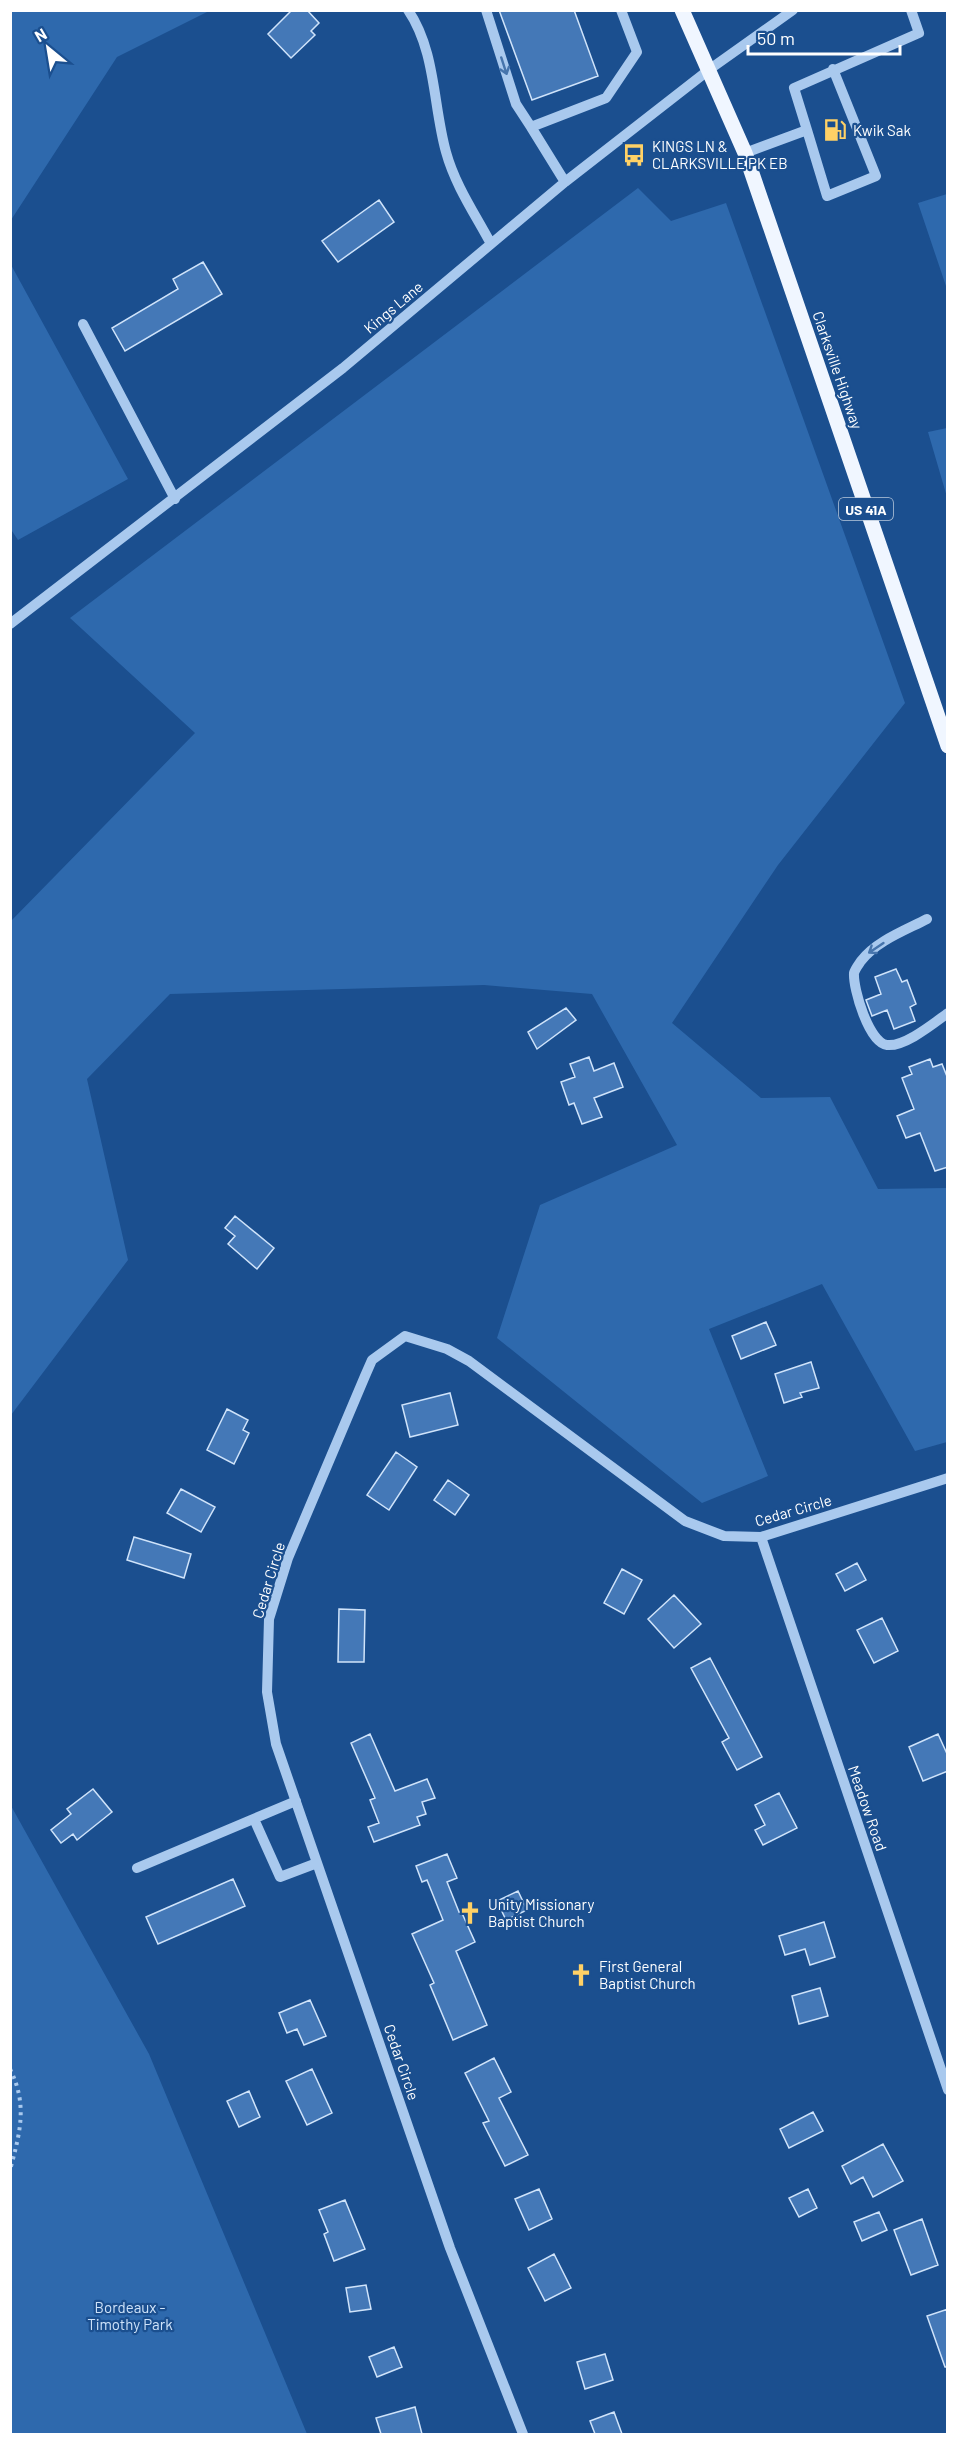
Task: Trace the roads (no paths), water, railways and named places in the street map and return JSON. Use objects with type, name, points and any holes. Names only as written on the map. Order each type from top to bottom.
[{"type":"main road","name":"Clarksville Highway","points":[[682,10],[710,69],[745,153],[948,746]]},
{"type":"street","points":[[408,10],[419,26],[447,155],[464,196],[491,244]]},
{"type":"street","points":[[486,10],[516,104],[565,182]]},
{"type":"street","points":[[531,127],[606,98],[637,52],[621,10]]},
{"type":"street","name":"Kings Lane","points":[[10,624],[343,368],[565,182],[710,69],[793,10]]},
{"type":"street","points":[[833,69],[876,176],[827,196],[794,87],[833,69],[919,33],[911,10]]},
{"type":"street","points":[[745,153],[807,130]]},
{"type":"street","points":[[83,324],[175,499]]},
{"type":"street","points":[[927,918],[867,953],[854,971],[858,996],[869,1027],[877,1040],[887,1045],[904,1041],[948,1013]]},
{"type":"street","name":"Cedar Circle","points":[[523,2434],[450,2248],[317,1863],[276,1744],[267,1692],[269,1618],[288,1558],[372,1360],[405,1336],[447,1349],[469,1361],[685,1521],[724,1536],[761,1537],[948,1478]]},
{"type":"street","name":"Meadow Road","points":[[761,1537],[948,2090]]},
{"type":"street","points":[[137,1868],[296,1801]]},
{"type":"street","points":[[254,1819],[280,1877],[317,1863]]},
{"type":"place","name":"Kwik Sak","points":[[835,130]]},
{"type":"place","name":"KINGS LN & CLARKSVILLE PK EB","points":[[634,155]]},
{"type":"place","name":"Unity Missionary Baptist Church","points":[[470,1913]]},
{"type":"place","name":"First General Baptist Church","points":[[581,1975]]},
{"type":"park label","name":"Bordeaux - Timothy Park","points":[[130,2316]]}]
